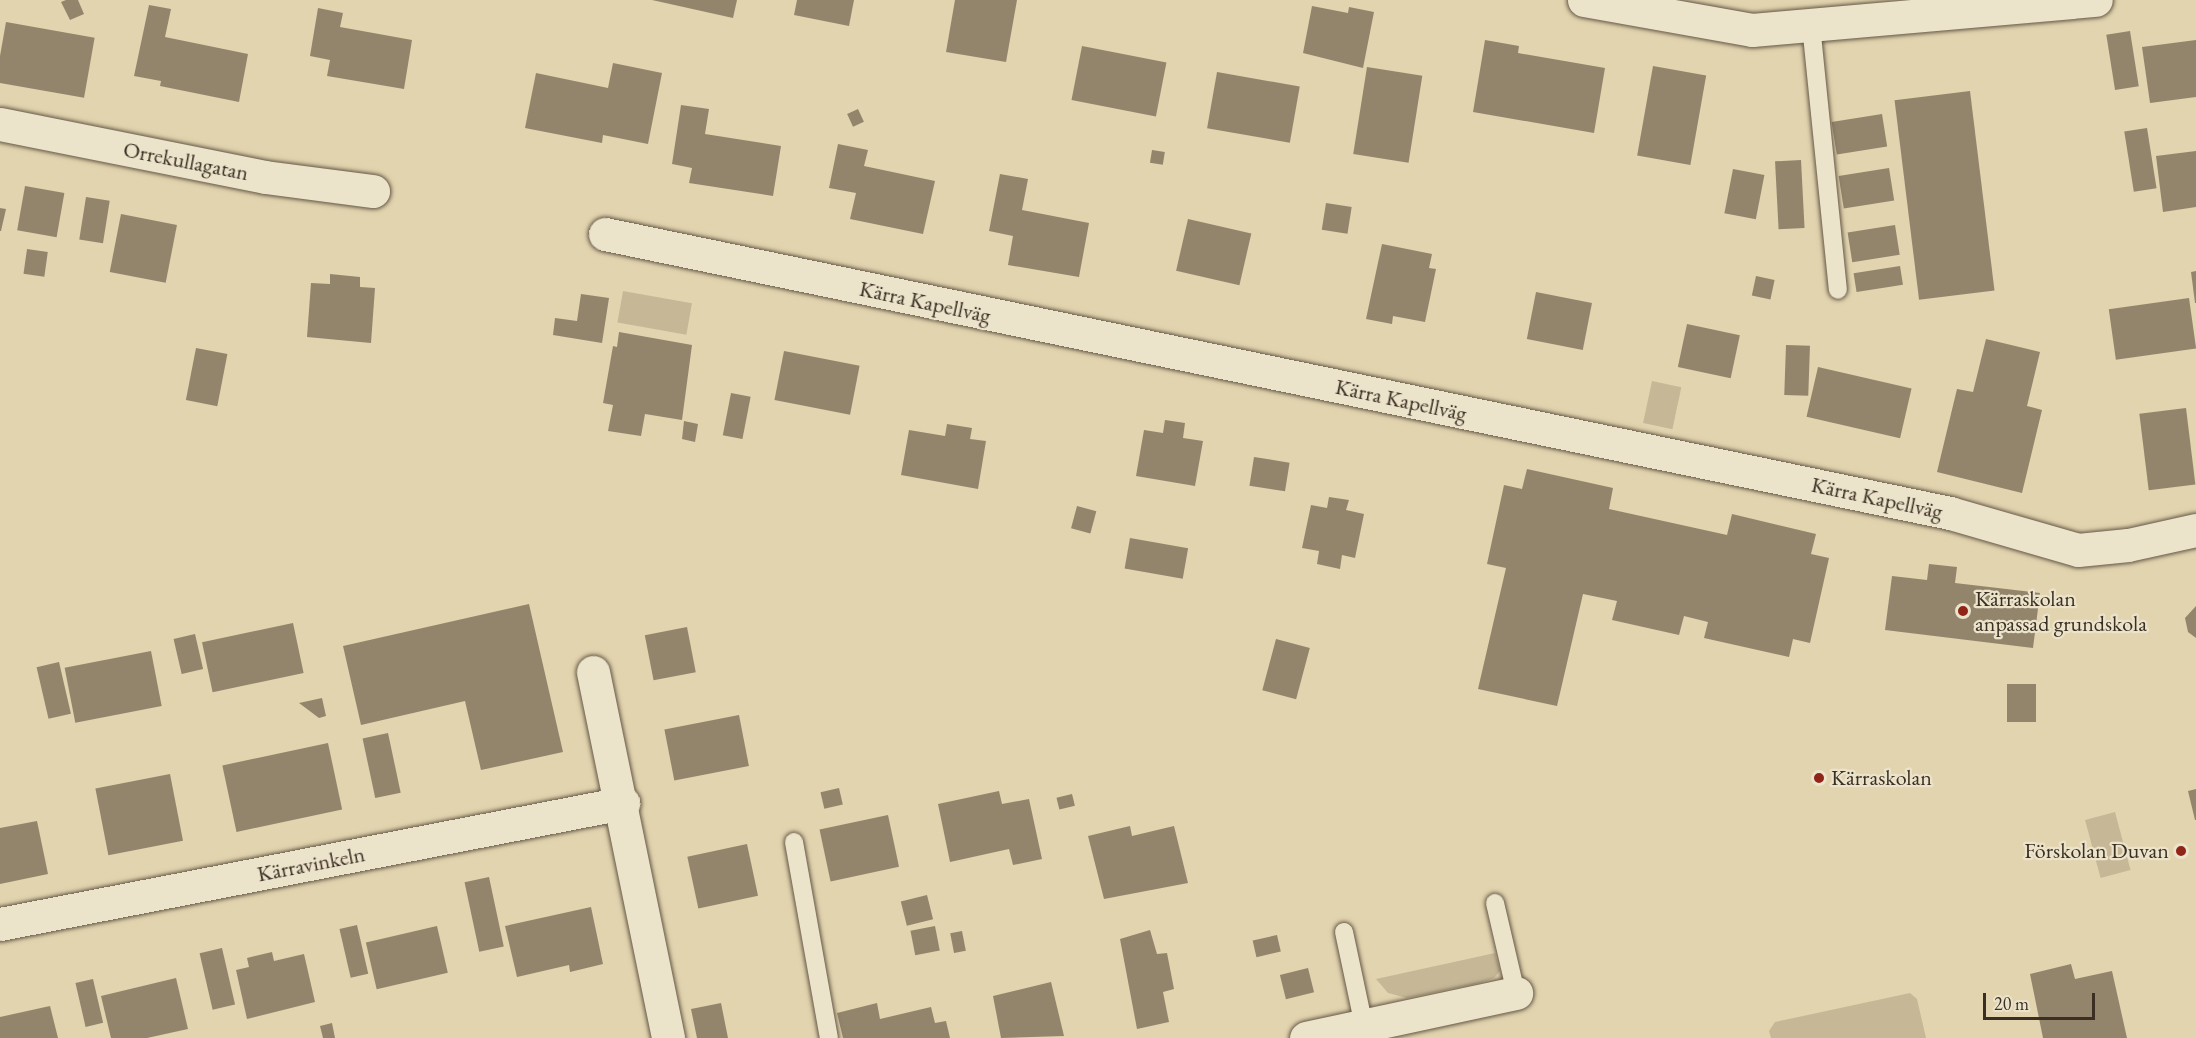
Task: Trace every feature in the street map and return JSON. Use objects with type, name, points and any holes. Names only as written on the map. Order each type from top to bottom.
[{"type":"street","points":[[1584,0],[1752,30],[1830,16],[2096,0]]},
{"type":"street","name":"Orrekullagatan","points":[[0,124],[265,177],[373,191]]},
{"type":"street","name":"Kärra Kapellväg","points":[[605,234],[1950,513],[2078,550],[2128,545],[2196,530]]},
{"type":"street","points":[[593,672],[623,803],[668,1038]]},
{"type":"street","name":"Kärravinkeln","points":[[0,924],[623,803]]},
{"type":"street","points":[[1305,1038],[1516,993]]},
{"type":"lane","points":[[1830,16],[1838,291]]},
{"type":"lane","points":[[794,842],[829,1038]]},
{"type":"lane","points":[[1495,903],[1516,993]]},
{"type":"lane","points":[[1344,932],[1364,1026]]},
{"type":"shaded area","points":[[623,291],[692,303],[686,335],[617,323]]},
{"type":"shaded area","points":[[1652,381],[1681,387],[1672,429],[1643,423]]},
{"type":"shaded area","points":[[2115,812],[2131,870],[2101,878],[2085,820]]},
{"type":"shaded area","points":[[1495,953],[1500,971],[1494,978],[1479,983],[1407,998],[1388,993],[1376,979]]},
{"type":"shaded area","points":[[1910,993],[1917,999],[1926,1038],[1771,1038],[1769,1031],[1775,1022]]},
{"type":"building","points":[[78,0],[84,14],[70,20],[61,2]]},
{"type":"building","points":[[652,0],[737,0],[733,18]]},
{"type":"building","points":[[797,0],[854,0],[849,26],[794,15]]},
{"type":"building","points":[[955,0],[1017,0],[1006,62],[946,52]]},
{"type":"building","points":[[149,5],[171,9],[165,37],[248,54],[239,102],[160,86],[161,81],[134,76]]},
{"type":"building","points":[[1312,6],[1348,13],[1349,7],[1374,12],[1363,68],[1303,53]]},
{"type":"building","points":[[318,8],[343,13],[340,27],[412,40],[404,89],[327,76],[330,60],[310,56]]},
{"type":"building","points":[[6,22],[95,38],[84,98],[0,83],[0,56]]},
{"type":"building","points":[[2130,31],[2139,86],[2115,90],[2106,35]]},
{"type":"building","points":[[1485,40],[1519,46],[1518,53],[1605,68],[1594,133],[1473,112]]},
{"type":"building","points":[[2196,40],[2196,97],[2150,103],[2142,47]]},
{"type":"building","points":[[1082,46],[1166,62],[1156,116],[1072,100]]},
{"type":"building","points":[[613,63],[662,73],[648,144],[603,135],[602,143],[525,128],[536,73],[608,88]]},
{"type":"building","points":[[1653,66],[1706,75],[1690,165],[1637,156]]},
{"type":"building","points":[[1367,67],[1422,76],[1409,163],[1353,154]]},
{"type":"building","points":[[1217,72],[1300,87],[1290,143],[1207,128]]},
{"type":"building","points":[[1970,91],[1994,291],[1919,300],[1895,100]]},
{"type":"building","points":[[681,105],[709,109],[705,134],[781,146],[773,196],[689,183],[692,168],[672,164]]},
{"type":"building","points":[[858,109],[864,122],[853,127],[847,114]]},
{"type":"building","points":[[1882,114],[1887,147],[1837,155],[1832,122]]},
{"type":"building","points":[[2147,128],[2157,188],[2134,192],[2124,132]]},
{"type":"building","points":[[838,144],[868,150],[864,166],[935,181],[923,234],[850,219],[856,193],[829,188]]},
{"type":"building","points":[[1152,150],[1165,152],[1163,165],[1150,163]]},
{"type":"building","points":[[2196,151],[2196,207],[2163,212],[2156,156]]},
{"type":"building","points":[[1801,160],[1805,228],[1779,229],[1775,161]]},
{"type":"building","points":[[1889,168],[1894,201],[1844,209],[1839,176]]},
{"type":"building","points":[[1733,169],[1764,175],[1756,219],[1724,213]]},
{"type":"building","points":[[1000,174],[1028,179],[1022,210],[1089,223],[1079,277],[1008,265],[1013,236],[989,231]]},
{"type":"building","points":[[25,186],[64,193],[57,237],[17,230]]},
{"type":"building","points":[[86,197],[110,201],[103,243],[79,239]]},
{"type":"building","points":[[1326,203],[1352,207],[1347,234],[1322,230]]},
{"type":"building","points":[[0,208],[6,209],[1,231],[0,231]]},
{"type":"building","points":[[121,214],[177,225],[166,283],[110,272]]},
{"type":"building","points":[[1188,219],[1251,234],[1239,285],[1176,271]]},
{"type":"building","points":[[1895,225],[1900,255],[1852,262],[1848,233]]},
{"type":"building","points":[[1382,244],[1432,254],[1429,268],[1436,269],[1425,322],[1393,316],[1392,324],[1366,319]]},
{"type":"building","points":[[27,249],[48,252],[44,277],[24,274]]},
{"type":"building","points":[[1900,266],[1903,285],[1857,292],[1854,273]]},
{"type":"building","points":[[2196,271],[2196,303],[2195,303],[2191,272]]},
{"type":"building","points":[[330,274],[360,277],[360,287],[375,288],[371,343],[307,337],[311,283],[330,284]]},
{"type":"building","points":[[1756,276],[1775,280],[1770,300],[1752,296]]},
{"type":"building","points":[[1536,292],[1592,303],[1583,350],[1527,339]]},
{"type":"building","points":[[581,294],[609,298],[602,343],[553,335],[555,318],[577,321]]},
{"type":"building","points":[[2189,298],[2196,349],[2116,360],[2109,309]]},
{"type":"building","points":[[1687,324],[1740,335],[1731,378],[1678,367]]},
{"type":"building","points":[[619,332],[692,345],[682,420],[645,414],[641,436],[608,431],[613,405],[603,403],[613,346],[617,347]]},
{"type":"building","points":[[1986,339],[2040,352],[2027,406],[2042,410],[2022,493],[1937,472],[1957,389],[1973,392]]},
{"type":"building","points":[[1786,345],[1810,346],[1808,396],[1784,395]]},
{"type":"building","points":[[196,348],[227,354],[217,406],[186,400]]},
{"type":"building","points":[[784,351],[860,366],[850,415],[774,400]]},
{"type":"building","points":[[1818,367],[1912,389],[1900,438],[1807,417]]},
{"type":"building","points":[[731,393],[751,397],[742,439],[723,435]]},
{"type":"building","points":[[2186,408],[2195,484],[2149,490],[2139,414]]},
{"type":"building","points":[[1165,420],[1185,423],[1183,438],[1203,441],[1195,486],[1136,476],[1144,430],[1163,433]]},
{"type":"building","points":[[684,421],[698,424],[695,442],[682,439]]},
{"type":"building","points":[[947,424],[972,428],[970,439],[986,441],[978,489],[901,475],[909,430],[945,436]]},
{"type":"building","points":[[1254,457],[1290,463],[1285,491],[1249,486]]},
{"type":"building","points":[[1527,469],[1613,488],[1609,509],[1727,535],[1732,514],[1816,534],[1811,554],[1829,558],[1810,643],[1793,639],[1789,657],[1704,638],[1708,622],[1684,616],[1679,635],[1612,620],[1617,601],[1583,594],[1557,706],[1478,689],[1506,568],[1487,564],[1504,485],[1522,489]]},
{"type":"building","points":[[1329,497],[1349,500],[1346,510],[1364,514],[1355,558],[1342,555],[1340,569],[1317,564],[1319,551],[1302,548],[1311,505],[1327,508]]},
{"type":"building","points":[[1077,506],[1096,511],[1090,533],[1071,528]]},
{"type":"building","points":[[1130,538],[1188,548],[1183,579],[1125,569]]},
{"type":"building","name":"Kärraskolan anpassad grundskola","points":[[1929,564],[1957,567],[1955,583],[2040,593],[2033,648],[1885,630],[1892,576],[1927,580]]},
{"type":"building","points":[[529,604],[563,752],[481,770],[465,701],[361,725],[343,646]]},
{"type":"building","points":[[2196,606],[2196,638],[2188,632],[2185,618]]},
{"type":"building","points":[[293,623],[304,673],[213,692],[202,642]]},
{"type":"building","points":[[687,627],[696,672],[654,680],[645,635]]},
{"type":"building","points":[[195,634],[203,669],[182,674],[174,639]]},
{"type":"building","points":[[1276,639],[1310,648],[1296,699],[1262,690]]},
{"type":"building","points":[[151,651],[162,706],[75,723],[65,668]]},
{"type":"building","points":[[59,662],[71,714],[49,719],[37,667]]},
{"type":"building","points":[[2007,684],[2036,684],[2036,722],[2007,722]]},
{"type":"building","points":[[322,698],[326,716],[319,718],[299,703]]},
{"type":"building","points":[[739,715],[749,766],[674,781],[664,730]]},
{"type":"building","points":[[388,733],[401,793],[375,798],[363,738]]},
{"type":"building","points":[[328,743],[342,810],[236,832],[222,765]]},
{"type":"building","points":[[170,774],[183,841],[108,855],[95,789]]},
{"type":"building","points":[[839,788],[843,805],[824,809],[820,792]]},
{"type":"building","points":[[2196,789],[2196,820],[2195,820],[2188,791]]},
{"type":"building","points":[[999,791],[1002,804],[1029,799],[1042,859],[1013,865],[1009,849],[950,862],[938,804]]},
{"type":"building","points":[[1072,794],[1075,806],[1059,810],[1056,798]]},
{"type":"building","points":[[888,815],[899,867],[831,881],[820,830]]},
{"type":"building","points":[[37,821],[48,874],[0,884],[0,828]]},
{"type":"building","points":[[1130,826],[1132,836],[1174,826],[1188,883],[1104,899],[1088,836]]},
{"type":"building","points":[[747,844],[758,896],[698,909],[687,857]]},
{"type":"building","points":[[489,877],[504,946],[479,952],[465,882]]},
{"type":"building","points":[[927,895],[933,919],[907,926],[901,902]]},
{"type":"building","points":[[591,907],[603,964],[570,972],[569,965],[517,977],[505,926]]},
{"type":"building","points":[[357,925],[368,974],[351,978],[339,929]]},
{"type":"building","points":[[437,926],[448,973],[377,989],[366,942]]},
{"type":"building","points":[[935,926],[940,951],[915,955],[910,931]]},
{"type":"building","points":[[1150,930],[1157,954],[1167,953],[1174,989],[1163,992],[1169,1022],[1137,1029],[1120,939]]},
{"type":"building","points":[[962,931],[966,951],[954,953],[950,933]]},
{"type":"building","points":[[1277,935],[1281,952],[1256,957],[1253,941]]},
{"type":"building","points":[[222,948],[235,1005],[213,1010],[200,953]]},
{"type":"building","points":[[272,952],[274,961],[304,954],[315,1002],[247,1019],[236,970],[249,967],[247,958]]},
{"type":"building","points":[[2071,964],[2075,979],[2112,971],[2127,1038],[2043,1038],[2030,974]]},
{"type":"building","points":[[1308,968],[1314,992],[1286,999],[1280,975]]},
{"type":"building","points":[[176,978],[188,1029],[147,1038],[111,1038],[101,996]]},
{"type":"building","points":[[93,979],[103,1023],[86,1027],[75,983]]},
{"type":"building","points":[[1051,982],[1064,1036],[1001,1038],[993,996]]},
{"type":"building","points":[[721,1003],[728,1038],[697,1038],[691,1009]]},
{"type":"building","points":[[877,1003],[880,1019],[931,1007],[935,1023],[946,1021],[950,1038],[843,1038],[837,1013]]},
{"type":"building","points":[[50,1006],[58,1038],[0,1038],[0,1017]]},
{"type":"building","points":[[332,1023],[335,1038],[323,1038],[320,1026]]},
{"type":"place","name":"Kärraskolan anpassad grundskola","points":[[1963,611]]},
{"type":"place","name":"Kärraskolan","points":[[1819,778]]},
{"type":"place","name":"Förskolan Duvan","points":[[2181,851]]}]
